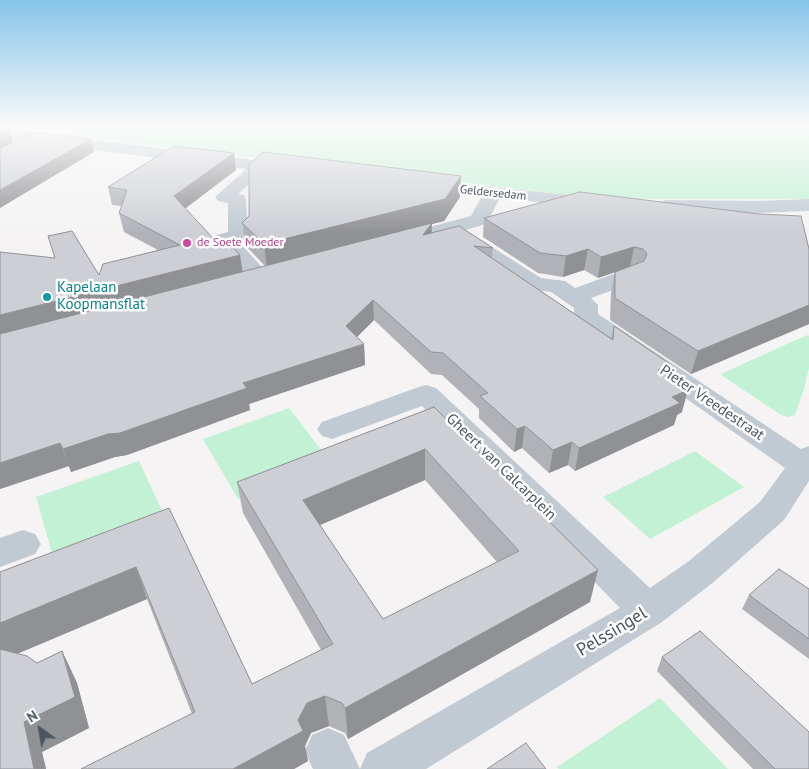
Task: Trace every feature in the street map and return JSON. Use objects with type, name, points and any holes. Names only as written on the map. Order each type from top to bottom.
[{"type":"street","points":[[228,161],[300,170]]},
{"type":"street","points":[[261,165],[224,196],[237,199],[238,235],[224,239],[261,278]]},
{"type":"street","name":"Geldersedam","points":[[408,183],[493,194],[608,204]]},
{"type":"street","points":[[375,248],[479,220],[493,194]]},
{"type":"street","points":[[653,206],[758,207],[809,205]]},
{"type":"street","name":"Pieter Vreedestraat","points":[[451,228],[536,284],[557,286],[573,296],[586,305],[586,317],[807,462]]},
{"type":"street","points":[[573,296],[630,276]]},
{"type":"street","name":"Gheert van Calcarplein","points":[[332,429],[426,394],[648,611]]},
{"type":"street","name":"Pelssingel","points":[[383,769],[648,611],[702,571],[772,511],[807,462]]},
{"type":"green space","points":[[282,161],[809,161],[809,199],[600,199]]},
{"type":"green space","points":[[807,335],[809,336],[809,368],[795,415],[789,417],[781,415],[721,375],[723,373]]},
{"type":"green space","points":[[289,408],[331,463],[238,499],[203,439]]},
{"type":"green space","points":[[695,451],[744,487],[650,539],[603,497]]},
{"type":"green space","points":[[139,461],[169,526],[57,570],[36,497]]},
{"type":"green space","points":[[660,698],[728,769],[559,769],[557,767]]},
{"type":"building","points":[[0,161],[52,161],[0,190]]},
{"type":"building","points":[[150,161],[223,161],[174,196],[222,248],[228,242],[240,255],[0,315],[0,252],[55,258],[48,236],[72,231],[99,275],[103,264],[180,245],[119,213],[127,190],[108,187]]},
{"type":"building","points":[[253,161],[336,161],[461,176],[445,199],[264,244],[242,223],[249,216],[249,164]]},
{"type":"building","points":[[580,192],[759,214],[801,216],[809,249],[809,305],[698,351],[615,298],[615,272],[644,261],[647,254],[643,249],[634,247],[601,257],[588,249],[566,256],[540,253],[484,218]]},
{"type":"building","points":[[432,223],[423,235],[459,226],[493,248],[474,246],[613,340],[614,326],[670,364],[658,370],[688,390],[672,397],[680,403],[579,448],[572,442],[553,450],[525,426],[517,429],[480,396],[488,393],[443,353],[431,352],[373,300],[346,326],[364,344],[243,383],[247,388],[120,433],[108,434],[63,449],[60,443],[0,463],[0,334]]},
{"type":"building","points":[[434,407],[598,570],[345,708],[342,703],[325,696],[307,703],[298,720],[303,731],[233,769],[81,769],[195,712],[136,567],[0,623],[0,572],[169,508],[252,684],[333,644],[237,482]],"holes":[[[425,449],[519,551],[383,619],[303,500]]]},
{"type":"building","points":[[779,569],[809,589],[809,639],[749,595]]},
{"type":"building","points":[[700,631],[809,732],[809,769],[775,769],[662,657]]},
{"type":"building","points":[[0,649],[27,656],[37,663],[62,651],[75,697],[24,722],[34,769],[0,769]]},
{"type":"building","points":[[526,743],[546,769],[487,769]]},
{"type":"place","name":"de Soete Moeder","points":[[187,243]]},
{"type":"place","name":"Kapelaan Koopmansflat","points":[[47,297]]}]
